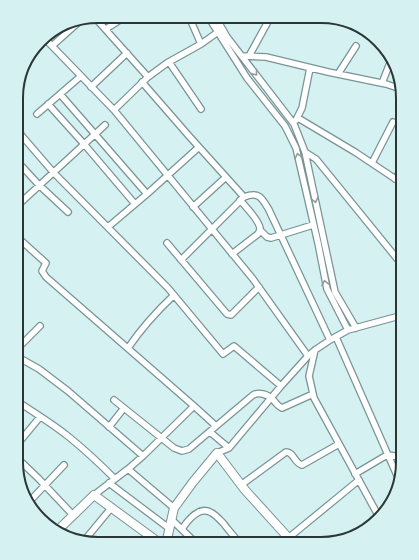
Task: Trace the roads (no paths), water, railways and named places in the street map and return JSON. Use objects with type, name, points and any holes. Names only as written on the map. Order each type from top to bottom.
[{"type":"main road","points":[[168,537],[174,508],[192,482],[217,453],[244,490],[287,537]]},
{"type":"main road","points":[[61,527],[94,494],[152,537]]},
{"type":"street","points":[[100,23],[148,76]]},
{"type":"street","points":[[106,29],[115,23]]},
{"type":"street","points":[[192,23],[201,44]]},
{"type":"street","points":[[212,23],[248,78],[285,126],[296,148],[327,289],[348,330]]},
{"type":"street","points":[[219,23],[226,37],[294,124],[305,152],[335,292],[356,328]]},
{"type":"street","points":[[249,56],[267,23]]},
{"type":"street","points":[[52,46],[72,28]]},
{"type":"street","points":[[114,110],[148,76],[218,32]]},
{"type":"street","points":[[48,42],[114,110],[259,288],[308,356]]},
{"type":"street","points":[[338,74],[356,46]]},
{"type":"street","points":[[91,87],[128,53]]},
{"type":"street","points":[[242,56],[266,57],[395,87]]},
{"type":"street","points":[[170,62],[201,109]]},
{"type":"street","points":[[382,83],[389,66]]},
{"type":"street","points":[[294,124],[302,108],[310,68]]},
{"type":"street","points":[[37,114],[81,76]]},
{"type":"street","points":[[142,82],[226,177],[258,222],[260,230],[267,237],[281,235],[314,225]]},
{"type":"street","points":[[60,94],[147,194]]},
{"type":"street","points":[[48,104],[135,204]]},
{"type":"street","points":[[298,118],[372,163],[395,179]]},
{"type":"street","points":[[372,163],[393,122]]},
{"type":"street","points":[[23,200],[105,126]]},
{"type":"street","points":[[23,137],[53,172],[168,288],[223,354],[234,346],[281,386]]},
{"type":"street","points":[[108,227],[199,147]]},
{"type":"street","points":[[305,152],[316,158],[396,257]]},
{"type":"street","points":[[23,168],[68,212]]},
{"type":"street","points":[[193,207],[226,177]]},
{"type":"street","points":[[181,260],[242,199],[250,194],[256,194],[263,199],[333,338],[395,473]]},
{"type":"street","points":[[232,254],[258,234],[260,230]]},
{"type":"street","points":[[23,242],[46,263],[42,271],[44,275],[216,426]]},
{"type":"street","points":[[167,243],[227,314],[231,315],[259,288]]},
{"type":"street","points":[[128,348],[139,332],[174,295]]},
{"type":"street","points":[[217,453],[229,448],[271,397],[315,350],[348,330],[396,316]]},
{"type":"street","points":[[23,343],[40,326]]},
{"type":"street","points":[[315,350],[309,376],[314,398],[376,513]]},
{"type":"street","points":[[23,360],[39,369],[68,391],[143,456]]},
{"type":"street","points":[[114,400],[174,448],[182,451],[189,449],[253,395],[258,393],[271,397],[278,407],[282,408],[313,394]]},
{"type":"street","points":[[23,405],[81,447],[115,478]]},
{"type":"street","points":[[94,494],[143,456],[194,406]]},
{"type":"street","points":[[109,427],[124,408]]},
{"type":"street","points":[[23,437],[40,416]]},
{"type":"street","points":[[210,432],[229,448]]},
{"type":"street","points":[[241,485],[286,452],[289,452],[297,463],[302,466],[339,444]]},
{"type":"street","points":[[355,474],[387,455],[396,456]]},
{"type":"street","points":[[23,464],[73,515]]},
{"type":"street","points":[[33,498],[64,465]]},
{"type":"street","points":[[128,469],[174,508]]},
{"type":"street","points":[[295,537],[359,480]]},
{"type":"street","points":[[109,483],[170,529]]},
{"type":"street","points":[[88,536],[112,507]]},
{"type":"street","points":[[182,529],[193,516],[203,511],[207,511],[216,516],[234,537]]},
{"type":"street","points":[[171,519],[190,537]]}]
